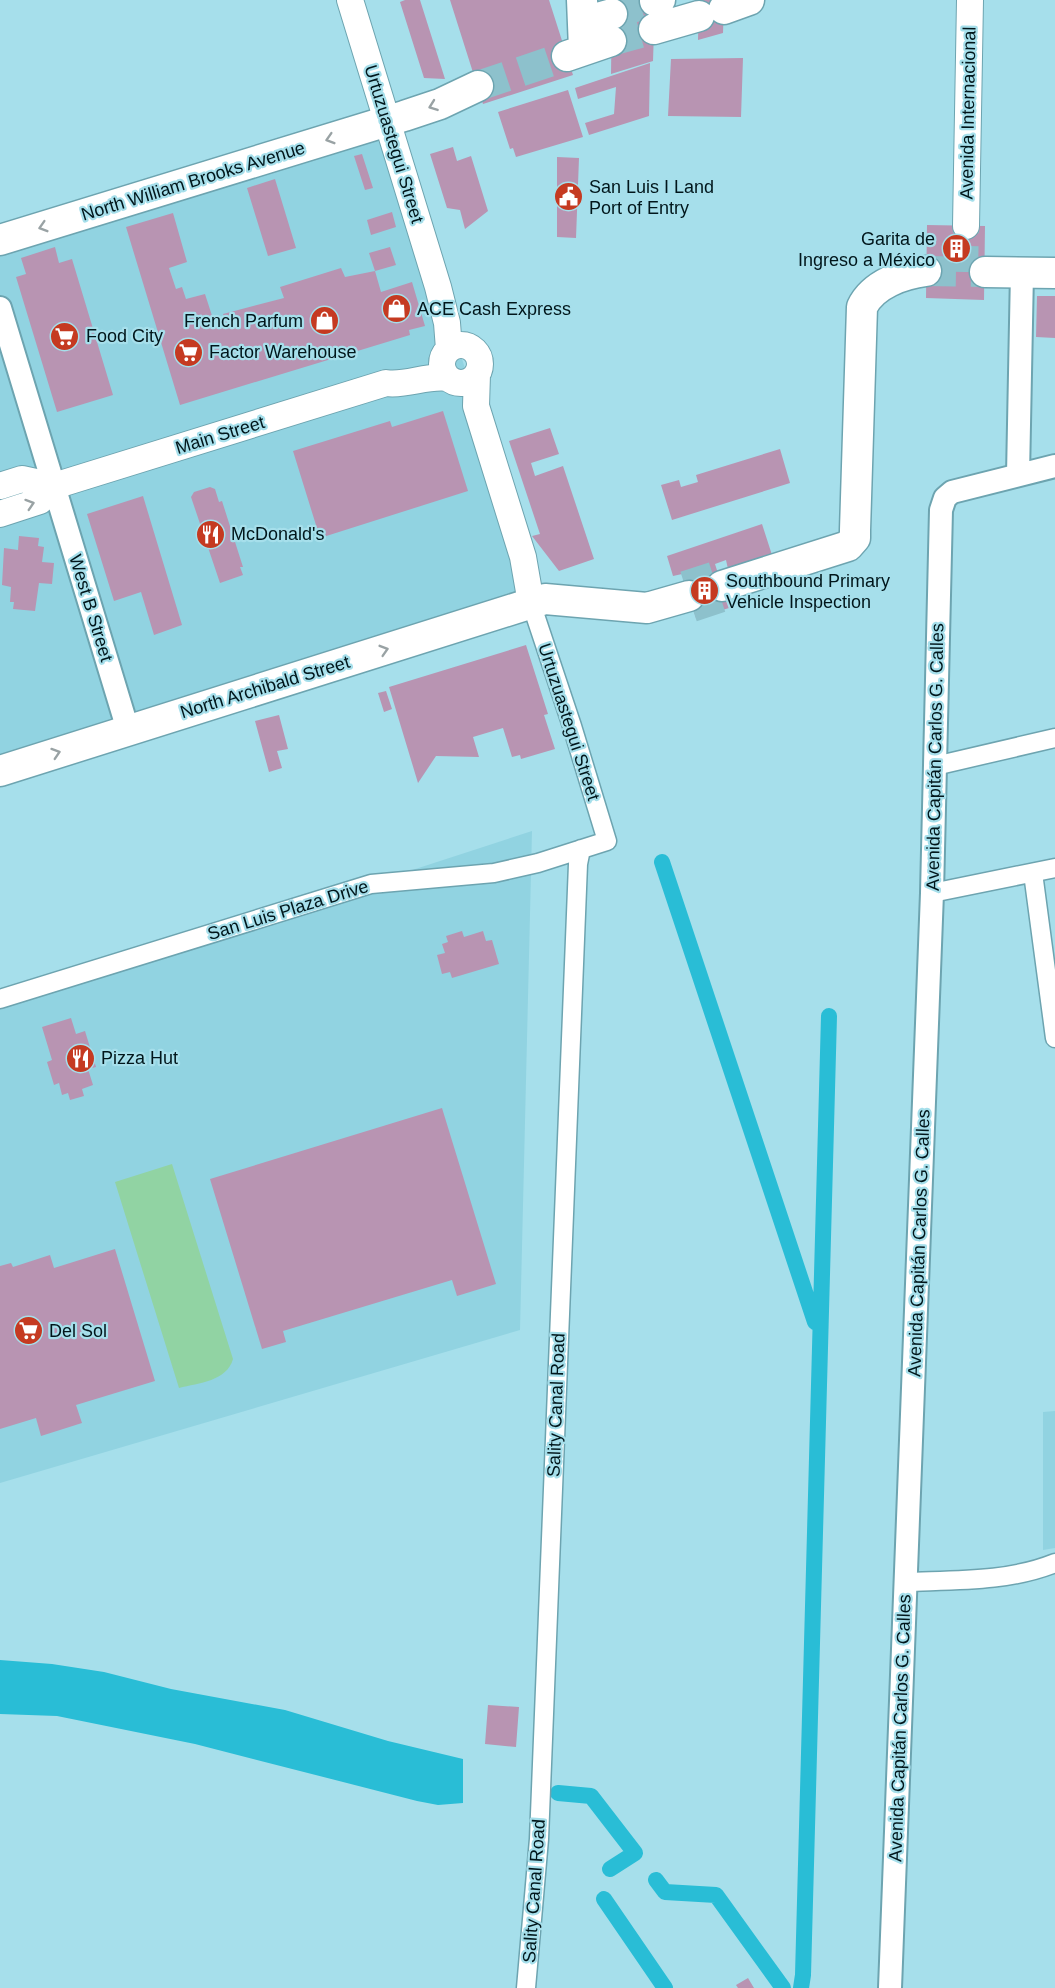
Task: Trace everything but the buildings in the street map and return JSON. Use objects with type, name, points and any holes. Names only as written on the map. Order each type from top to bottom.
[{"type":"highway","points":[[656,11],[723,6]]},
{"type":"highway","name":"North William Brooks Avenue","points":[[0,240],[386,122],[440,104],[478,86]]},
{"type":"highway","points":[[722,586],[848,546],[852,542],[855,530],[862,307],[866,299],[890,281],[913,273],[926,272]]},
{"type":"highway","points":[[985,272],[1055,273]]},
{"type":"highway","points":[[540,601],[647,608],[689,596]]},
{"type":"highway","name":"North Archibald Street","points":[[0,771],[540,601]]},
{"type":"main road","name":"Urtuzuastegui Street","points":[[350,0],[438,287],[447,323],[448,350],[442,367],[464,371]]},
{"type":"main road","name":"Avenida Internacional","points":[[966,226],[970,0]]},
{"type":"main road","name":"Urtuzuastegui Street","points":[[438,287],[450,301],[464,371],[523,557],[540,601]]},
{"type":"main road","name":"Main Street","points":[[386,383],[394,374],[448,350]]},
{"type":"main road","name":"Main Street","points":[[0,514],[39,501],[54,486],[386,383],[397,385],[464,371]]},
{"type":"main road","name":"Main Street","points":[[0,486],[21,479],[54,486]]},
{"type":"street","points":[[1022,272],[1018,475],[1055,466]]},
{"type":"street","name":"West B Street","points":[[0,308],[128,730]]},
{"type":"street","name":"Avenida Capitán Carlos G. Calles","points":[[890,1988],[932,893],[941,510],[945,498],[952,492],[1018,475]]},
{"type":"street","name":"Urtuzuastegui Street","points":[[540,601],[572,726],[607,842],[581,849]]},
{"type":"street","points":[[935,766],[1055,738]]},
{"type":"street","name":"San Luis Plaza Drive","points":[[0,999],[371,884],[494,873],[538,863],[581,849]]},
{"type":"street","name":"Sality Canal Road","points":[[526,1988],[539,1839],[578,864],[581,849]]},
{"type":"street","points":[[932,893],[1055,868]]},
{"type":"street","points":[[1033,873],[1055,1038]]},
{"type":"street","points":[[906,1581],[968,1580],[1016,1575],[1055,1563]]},
{"type":"shaded area","points":[[386,122],[463,362],[535,601],[0,773],[0,240]]},
{"type":"shaded area","points":[[532,831],[520,1330],[0,1483],[0,1004]]},
{"type":"shaded area","points":[[1055,1411],[1055,1548],[1043,1550],[1043,1412]]},
{"type":"green space","points":[[172,1164],[233,1359],[230,1366],[219,1377],[179,1388],[115,1182]]},
{"type":"water","points":[[0,1660],[52,1664],[104,1672],[171,1689],[285,1710],[388,1741],[463,1759],[463,1803],[438,1805],[417,1801],[195,1744],[57,1716],[0,1714]]},
{"type":"waterway","points":[[662,862],[815,1322]]},
{"type":"waterway","points":[[801,1988],[829,1016]]},
{"type":"waterway","points":[[558,1793],[591,1796],[635,1853],[610,1869]]},
{"type":"waterway","points":[[656,1880],[665,1892],[716,1895],[783,1988]]},
{"type":"waterway","points":[[604,1899],[665,1988]]},
{"type":"tunnel","points":[[612,14],[655,1]]},
{"type":"tunnel","points":[[611,41],[654,29]]},
{"type":"tunnel","points":[[478,86],[567,56]]},
{"type":"tunnel","points":[[965,272],[966,226]]},
{"type":"tunnel","points":[[926,271],[985,272]]},
{"type":"tunnel","points":[[685,586],[719,575]]},
{"type":"tunnel","points":[[692,607],[725,596]]},
{"type":"place","name":"San Luis I Land Port of Entry","points":[[568,197]]},
{"type":"place","name":"Garita de Ingreso a México","points":[[956,249]]},
{"type":"place","name":"ACE Cash Express","points":[[396,309]]},
{"type":"place","name":"French Parfum","points":[[324,321]]},
{"type":"place","name":"Food City","points":[[65,336]]},
{"type":"place","name":"Factor Warehouse","points":[[188,352]]},
{"type":"place","name":"McDonald's","points":[[210,534]]},
{"type":"place","name":"Southbound Primary Vehicle Inspection","points":[[705,591]]},
{"type":"place","name":"Pizza Hut","points":[[80,1058]]},
{"type":"place","name":"Del Sol","points":[[28,1331]]}]
